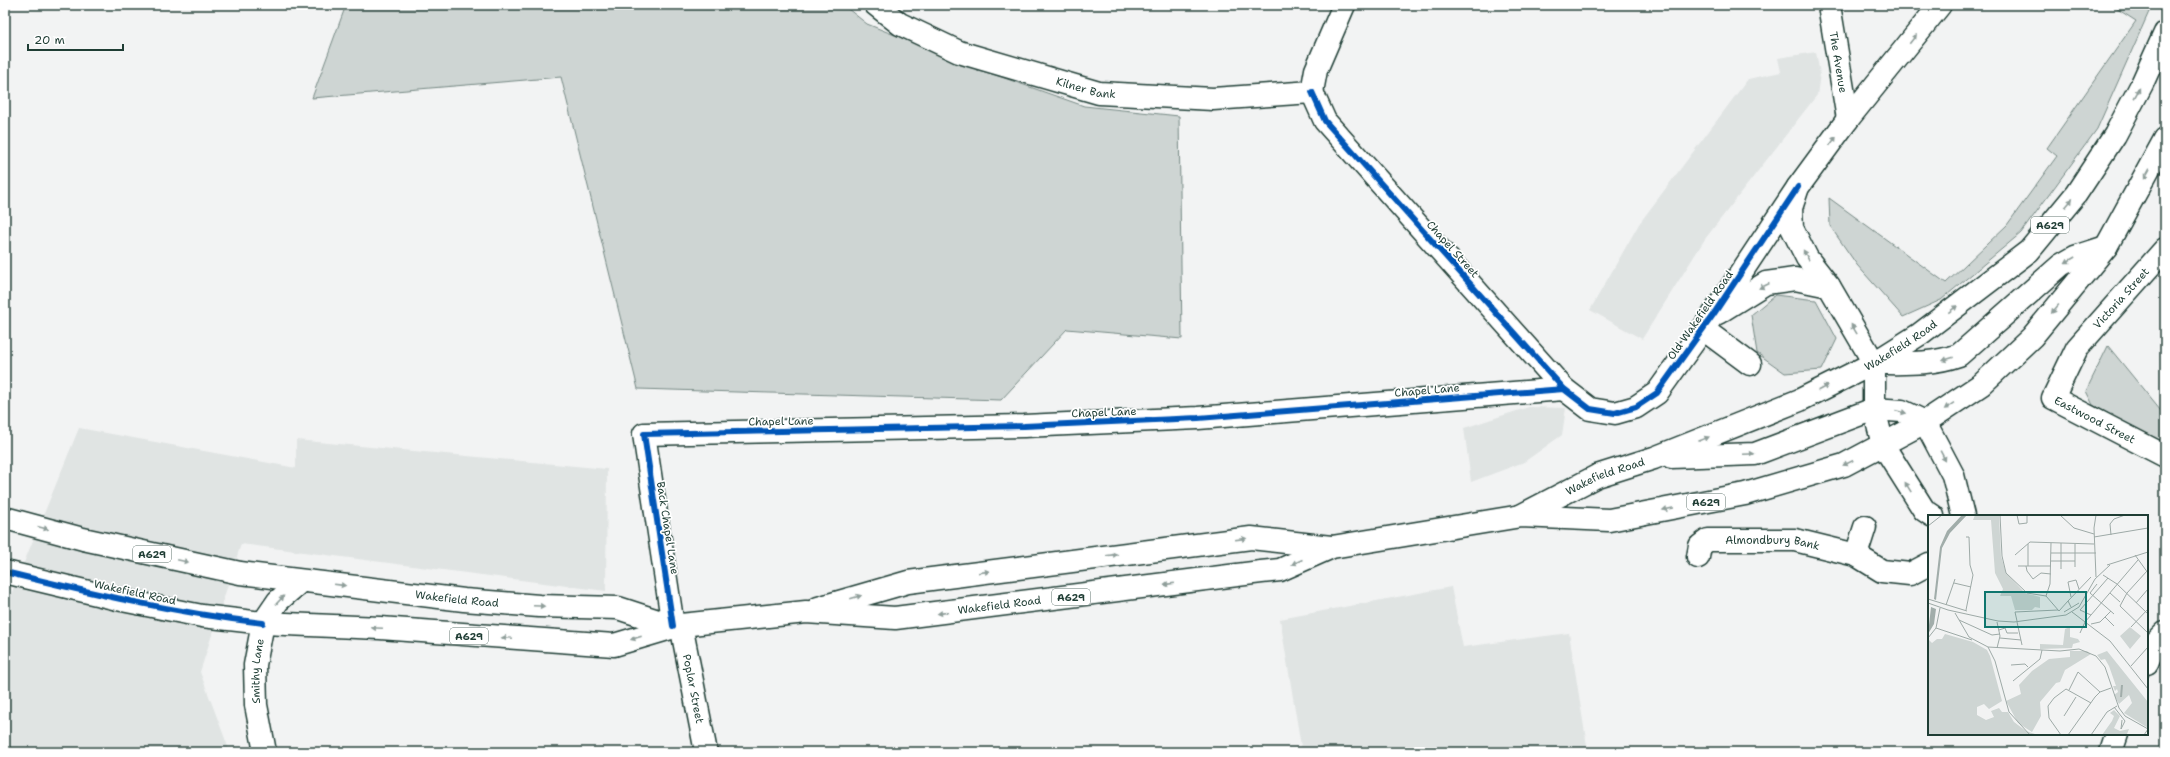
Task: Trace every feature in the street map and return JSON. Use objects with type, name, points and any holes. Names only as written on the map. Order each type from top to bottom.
[{"type":"main road","name":"Kilner Bank","points":[[876,5],[900,24],[958,52],[1099,93],[1213,99],[1312,92]]},
{"type":"main road","points":[[1312,92],[1316,70],[1344,5]]},
{"type":"main road","name":"The Avenue","points":[[1829,5],[1848,120]]},
{"type":"main road","name":"Old Wakefield Road","points":[[1590,409],[1615,414],[1636,407],[1657,393],[1708,322],[1798,187],[1848,120],[1940,5]]},
{"type":"main road","name":"Wakefield Road","points":[[1521,516],[1597,476],[1654,458],[1779,409],[1874,362],[1920,334],[2029,251],[2076,194],[2115,135],[2142,84],[2165,33]]},
{"type":"main road","name":"Chapel Street","points":[[1312,92],[1325,120],[1564,388],[1590,409]]},
{"type":"main road","name":"Wakefield Road","points":[[5,572],[122,600],[202,616],[263,623],[380,628],[614,645],[677,625],[806,612],[895,618],[1280,570],[1332,547],[1521,516],[1609,520],[1745,494],[1844,465],[1925,422],[1982,384],[2032,336],[2106,247],[2165,139]]},
{"type":"main road","name":"Old Wakefield Road","points":[[1798,187],[1791,208],[1792,228],[1807,258],[1829,286],[1874,362]]},
{"type":"main road","points":[[1932,515],[1924,510],[1883,445],[1874,409],[1874,362],[1924,364],[1942,361],[1960,355],[2061,265],[2075,257],[2106,247]]},
{"type":"main road","name":"Victoria Street","points":[[2077,348],[2165,249]]},
{"type":"main road","name":"Old Wakefield Road","points":[[1708,322],[1766,284],[1795,279],[1829,286]]},
{"type":"main road","name":"Old Wakefield Road","points":[[1708,322],[1750,364]]},
{"type":"main road","name":"Eastwood Street","points":[[2077,348],[2052,398],[2165,456]]},
{"type":"main road","name":"Chapel Lane","points":[[644,434],[1024,426],[1198,418],[1564,388]]},
{"type":"main road","points":[[1654,458],[1755,454],[1874,409],[1902,411],[1925,422],[1953,474],[1963,515]]},
{"type":"main road","name":"Back Chapel Lane","points":[[644,434],[677,625]]},
{"type":"main road","name":"Wakefield Road","points":[[5,518],[83,539],[221,570],[464,600],[539,606],[618,608],[677,625]]},
{"type":"main road","points":[[1856,555],[1865,526]]},
{"type":"main road","name":"Wakefield Road","points":[[806,612],[908,582],[1251,538],[1332,547]]},
{"type":"main road","name":"Almondbury Bank","points":[[1698,557],[1700,546],[1708,540],[1795,540],[1856,555],[1882,571],[1910,574],[1928,565]]},
{"type":"main road","name":"Smithy Lane","points":[[265,752],[256,705],[255,665],[263,623],[278,601],[301,581]]},
{"type":"main road","name":"Poplar Street","points":[[677,625],[706,752]]},
{"type":"main road","points":[[2148,660],[2158,640]]},
{"type":"main road","points":[[2111,752],[2117,735]]},
{"type":"shaded area","points":[[346,5],[843,5],[867,24],[990,73],[1084,106],[1179,116],[1182,339],[1067,329],[1001,400],[638,389],[561,77],[312,98]]},
{"type":"shaded area","points":[[2111,5],[2152,5],[2097,129],[2021,233],[1941,300],[1903,317],[1857,265],[1830,226],[1829,198],[1946,283],[2007,225],[2057,156],[2047,148],[2136,21]]},
{"type":"shaded area","points":[[1816,52],[1820,74],[1817,95],[1705,239],[1642,339],[1590,310],[1639,224],[1748,79],[1781,72],[1778,58]]},
{"type":"shaded area","points":[[1775,295],[1816,300],[1837,339],[1822,370],[1785,373],[1757,353],[1751,315]]},
{"type":"shaded area","points":[[2108,346],[2165,416],[2165,445],[2093,405],[2086,391]]},
{"type":"shaded area","points":[[1529,407],[1566,408],[1562,435],[1524,462],[1471,482],[1464,428]]},
{"type":"shaded area","points":[[79,428],[296,468],[296,440],[607,469],[606,591],[241,544],[200,672],[230,752],[5,752],[5,609]]},
{"type":"shaded area","points":[[1451,587],[1463,647],[1569,633],[1588,752],[1302,752],[1280,619]]},
{"type":"cycle path","points":[[1312,92],[1325,121],[1564,389],[1590,409],[1615,413],[1636,407],[1657,393],[1713,315],[1798,187]]},
{"type":"cycle path","points":[[673,626],[644,434],[1024,426],[1198,418],[1564,389]]},
{"type":"cycle path","points":[[5,572],[101,595],[165,608],[263,623]]}]
